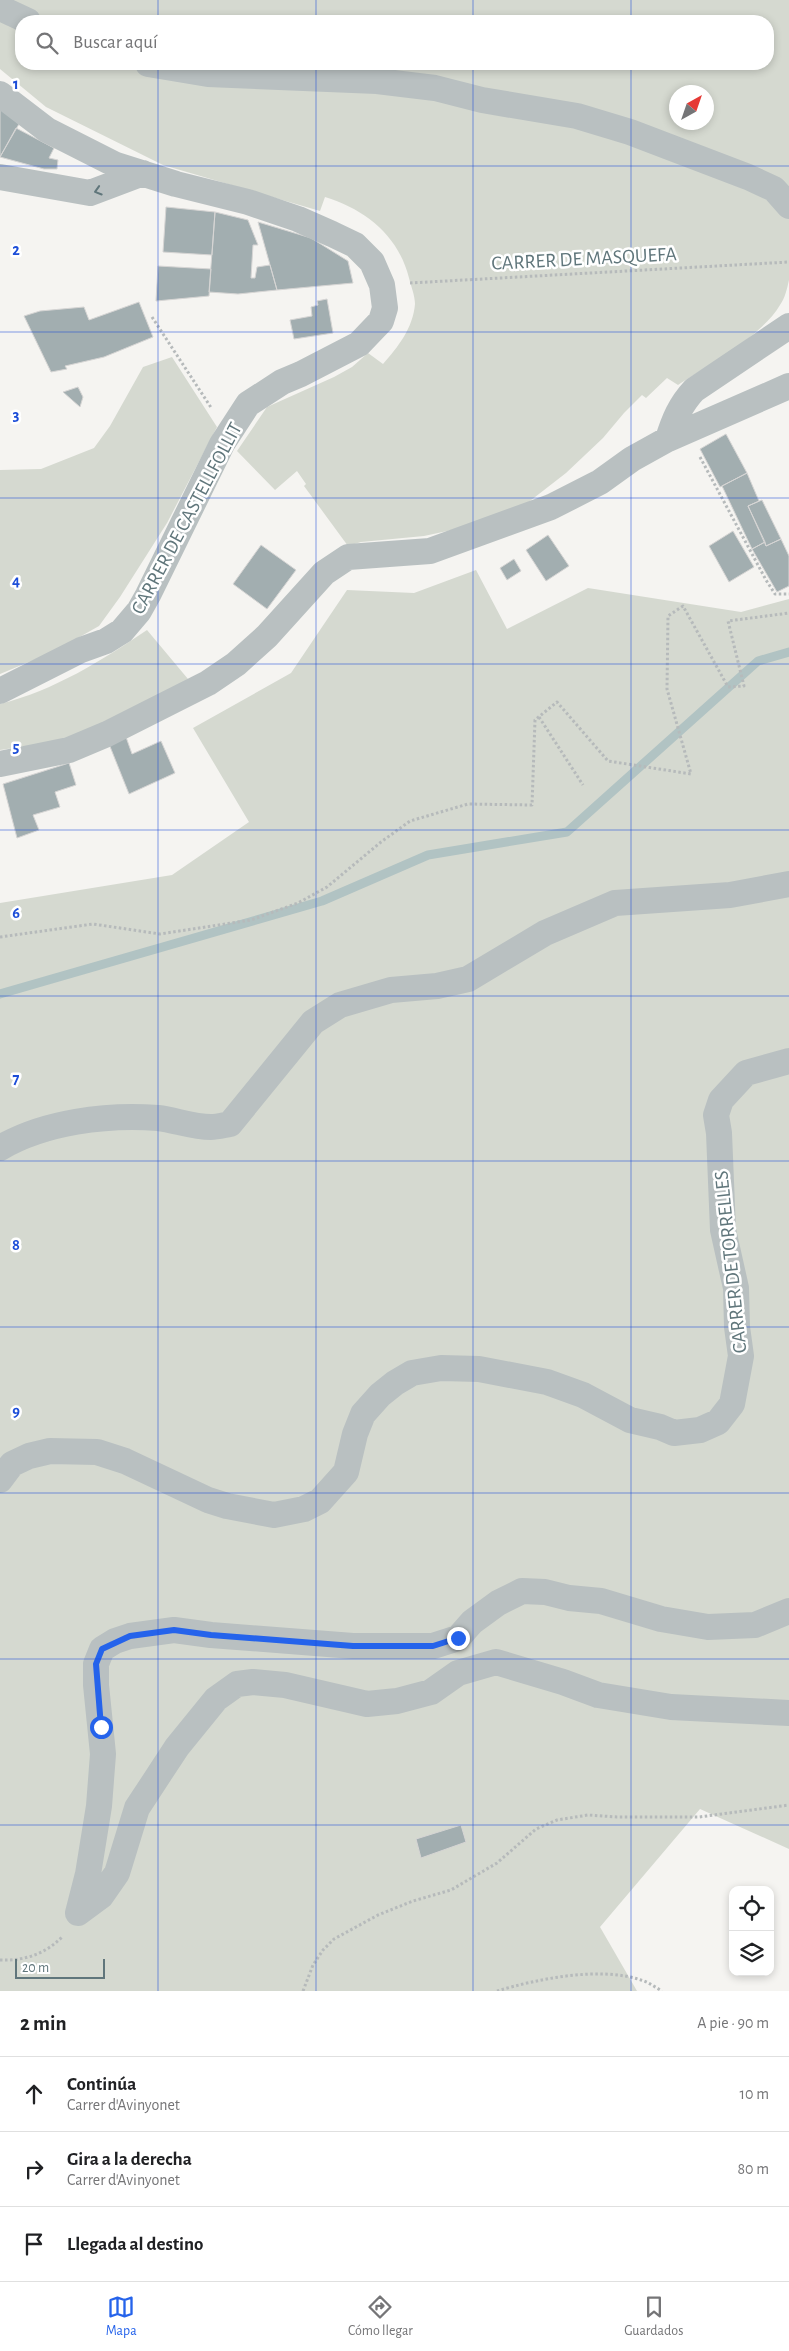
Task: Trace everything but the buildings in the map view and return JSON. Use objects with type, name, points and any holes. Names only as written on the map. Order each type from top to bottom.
[{"type":"street","points":[[0,8],[15,15]]},
{"type":"street","points":[[185,70],[216,75],[377,81],[435,88],[482,100],[577,116],[630,132],[748,177],[774,189],[789,206]]},
{"type":"street","name":"CARRER DE CASTELLFOLLIT","points":[[0,94],[47,130],[71,144],[116,164],[248,202],[298,219],[355,245],[372,262],[382,285],[385,308],[381,320],[360,344],[267,390],[248,404],[222,444],[148,595],[139,611],[122,631],[106,641],[81,650],[0,691]]},
{"type":"street","points":[[0,177],[90,193],[144,173]]},
{"type":"street","points":[[678,436],[674,420],[683,402],[694,390],[789,326]]},
{"type":"street","points":[[0,764],[69,750],[107,734],[208,683],[236,664],[267,636],[324,573],[348,557],[430,551],[551,507],[600,482],[632,459],[789,386]]},
{"type":"street","points":[[0,1148],[11,1141],[66,1123],[111,1118],[157,1118],[212,1127],[230,1124],[313,1022],[340,1005],[390,990],[437,986],[468,979],[545,933],[614,903],[730,895],[789,884]]},
{"type":"street","name":"CARRER DE TORRELLES","points":[[0,1480],[12,1464],[29,1456],[50,1451],[97,1452],[125,1461],[208,1500],[227,1506],[274,1515],[304,1509],[320,1501],[346,1472],[354,1434],[363,1414],[380,1395],[412,1373],[441,1368],[480,1369],[548,1382],[583,1395],[630,1420],[660,1427],[674,1433],[700,1430],[718,1422],[732,1404],[741,1356],[737,1327],[736,1288],[723,1230],[719,1133],[716,1115],[721,1100],[746,1073],[789,1061]]},
{"type":"street","points":[[78,1913],[88,1874],[99,1806],[103,1754],[96,1664],[102,1649],[116,1641],[130,1636],[174,1630],[211,1635],[353,1646],[433,1646],[458,1638],[472,1622],[498,1603],[522,1591],[545,1592],[569,1598],[601,1601],[661,1619],[708,1627],[755,1625],[789,1610]]},
{"type":"street","points":[[78,1913],[101,1896],[117,1873],[137,1808],[177,1747],[216,1699],[237,1684],[253,1682],[285,1686],[367,1704],[397,1701],[431,1692],[458,1674],[496,1662],[563,1682],[598,1695],[672,1707],[789,1713]]},
{"type":"path","name":"CARRER DE MASQUEFA","points":[[382,285],[789,262]]},
{"type":"path","points":[[152,317],[172,351],[229,435]]},
{"type":"path","points":[[678,436],[775,594],[789,594]]},
{"type":"path","points":[[0,937],[93,924],[160,934],[251,920],[298,903],[327,887],[381,842],[410,821],[468,804],[532,805],[535,720],[557,702],[608,761],[691,774],[667,689],[668,616],[683,606],[728,687],[744,686],[728,621],[789,612]]},
{"type":"path","points":[[540,717],[582,785]]},
{"type":"path","points":[[303,1991],[313,1965],[323,1950],[334,1940],[378,1915],[413,1900],[451,1890],[498,1863],[536,1829],[557,1820],[588,1815],[699,1817],[789,1805]]},
{"type":"path","points":[[0,1960],[13,1961],[36,1956],[51,1947],[62,1938],[78,1913]]},
{"type":"path","points":[[497,1991],[558,1977],[605,1974],[642,1980],[662,1991]]},
{"type":"shaded area","points":[[6,0],[789,0],[789,280],[782,302],[772,317],[761,328],[734,349],[678,385],[667,378],[646,398],[642,395],[603,438],[566,473],[517,511],[424,536],[361,542],[348,546],[304,486],[306,484],[297,471],[275,490],[237,451],[267,407],[334,377],[352,367],[368,353],[383,364],[394,351],[408,329],[415,304],[409,278],[397,249],[378,226],[367,217],[340,202],[325,197],[320,211],[163,165],[46,107],[0,69],[0,11]]},
{"type":"shaded area","points":[[172,357],[217,427],[167,523],[120,597],[99,626],[53,652],[0,674],[0,470],[41,469],[94,448],[110,426],[143,367]]},
{"type":"shaded area","points":[[476,570],[507,629],[588,588],[741,612],[789,599],[789,1849],[700,1809],[600,1927],[637,1991],[0,1991],[0,903],[172,875],[249,822],[193,728],[291,673],[347,590],[414,593]]},
{"type":"shaded area","points":[[147,630],[188,679],[139,707],[61,741],[0,750],[0,704],[59,683],[112,653]]},
{"type":"waterway","points":[[0,994],[322,901],[428,855],[567,832],[758,661],[789,652]]},
{"type":"route","points":[[101,1727],[96,1685],[96,1664],[102,1649],[130,1636],[174,1630],[286,1642],[353,1646],[433,1646],[458,1638]]}]
